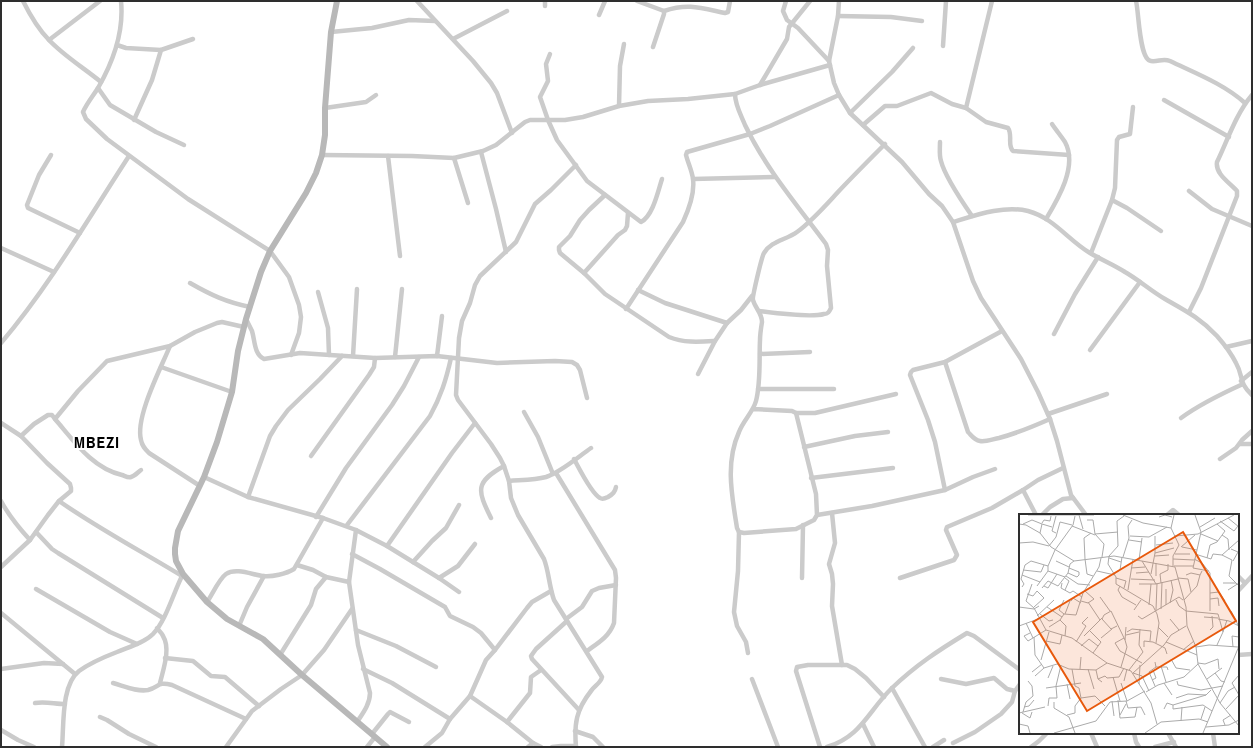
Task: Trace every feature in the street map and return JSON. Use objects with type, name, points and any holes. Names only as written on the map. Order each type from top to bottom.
[{"type":"street","points":[[22,1],[32,18],[49,40],[61,52],[101,82]]},
{"type":"street","points":[[49,40],[100,1]]},
{"type":"street","points":[[121,1],[120,28],[117,45],[98,88],[83,112],[86,119],[107,140],[188,199],[270,251],[289,277],[299,305],[301,317],[300,332],[291,355]]},
{"type":"street","points":[[62,747],[67,690],[76,674],[97,660],[137,644],[151,636],[163,618],[182,575],[176,562],[175,548],[178,531],[204,477],[217,442],[232,392],[246,319],[261,272],[270,251],[306,193],[316,173],[322,155],[325,135],[331,32],[337,1]]},
{"type":"street","points":[[417,1],[473,61],[497,93],[512,133]]},
{"type":"street","points":[[599,14],[605,1]]},
{"type":"street","points":[[637,1],[664,11],[678,6],[725,13],[728,12],[730,1]]},
{"type":"street","points":[[691,7],[692,1]]},
{"type":"street","points":[[786,1],[784,13],[787,20],[798,28],[829,63]]},
{"type":"street","points":[[760,85],[787,39],[788,30],[810,1]]},
{"type":"street","points":[[839,1],[838,16],[829,63],[839,95],[850,113],[885,144],[929,194],[942,206],[954,222],[973,281],[981,298],[1031,377],[1049,417],[1068,487],[1073,498],[1085,514]]},
{"type":"street","points":[[943,46],[946,1]]},
{"type":"street","points":[[966,108],[993,1]]},
{"type":"street","points":[[1136,1],[1139,14],[1142,48],[1147,59],[1151,61],[1165,59],[1170,61],[1217,84],[1240,98],[1245,103]]},
{"type":"street","points":[[453,39],[507,11]]},
{"type":"street","points":[[654,47],[663,20],[664,11]]},
{"type":"street","points":[[838,16],[892,17],[922,21]]},
{"type":"street","points":[[331,32],[372,28],[409,20],[435,21]]},
{"type":"street","points":[[117,45],[126,48],[161,50],[193,39]]},
{"type":"street","points":[[618,106],[620,66],[624,44]]},
{"type":"street","points":[[850,113],[892,72],[913,48]]},
{"type":"street","points":[[134,120],[152,80],[161,50]]},
{"type":"street","points":[[550,54],[546,64],[548,81],[540,95],[548,120],[557,140],[587,181],[628,213],[639,221],[643,222],[651,212],[662,179]]},
{"type":"street","points":[[322,155],[454,158],[480,152],[496,145],[525,122],[530,120],[565,120],[583,117],[618,106],[648,101],[688,99],[735,94],[829,63]]},
{"type":"street","points":[[98,88],[110,105],[156,132],[184,145]]},
{"type":"street","points":[[863,125],[885,106],[897,106],[931,93],[952,104],[966,108],[986,122],[1008,128],[1010,132],[1010,147],[1013,151],[1069,155]]},
{"type":"street","points":[[735,94],[738,109],[750,134],[775,177],[826,244],[828,250],[827,266],[831,308],[829,312],[825,314],[812,315],[759,311]]},
{"type":"street","points":[[1190,312],[1237,196],[1237,191],[1218,171],[1217,167],[1236,119],[1252,94]]},
{"type":"street","points":[[326,108],[366,102],[376,95]]},
{"type":"street","points":[[626,308],[683,222],[692,196],[694,179],[686,155],[689,151],[750,134],[839,95]]},
{"type":"street","points":[[1164,100],[1229,137]]},
{"type":"street","points":[[1091,253],[1112,200],[1115,188],[1116,140],[1119,137],[1130,134],[1133,107]]},
{"type":"street","points":[[1046,219],[1062,188],[1066,176],[1069,155],[1065,143],[1052,124]]},
{"type":"street","points":[[940,142],[941,163],[972,216]]},
{"type":"street","points":[[698,374],[715,341],[727,323],[741,310],[752,296],[760,272],[761,260],[764,253],[770,246],[794,234],[810,222],[885,144]]},
{"type":"street","points":[[480,152],[506,252]]},
{"type":"street","points":[[51,155],[39,175],[28,208],[80,233]]},
{"type":"street","points":[[1,343],[16,325],[54,272],[129,156]]},
{"type":"street","points":[[388,156],[400,256]]},
{"type":"street","points":[[454,158],[468,203]]},
{"type":"street","points":[[552,747],[576,747],[576,718],[579,710],[591,691],[602,679],[601,674],[557,606],[551,591],[544,559],[518,514],[511,498],[509,481],[504,466],[491,444],[456,396],[458,338],[462,321],[470,303],[475,285],[480,276],[506,252],[518,237],[535,204],[576,165]]},
{"type":"street","points":[[694,179],[775,177]]},
{"type":"street","points":[[1189,191],[1212,208],[1252,226]]},
{"type":"street","points":[[605,195],[580,220],[560,247],[560,253],[584,273],[605,294],[669,336],[678,341],[715,341]]},
{"type":"street","points":[[1112,200],[1127,208],[1161,231]]},
{"type":"street","points":[[954,222],[972,216],[1017,210],[1036,214],[1046,219],[1056,225],[1091,253],[1126,272],[1164,298],[1190,312],[1205,324],[1226,347],[1237,364],[1242,383],[1252,395]]},
{"type":"street","points":[[584,273],[618,235],[625,230],[627,226],[628,213]]},
{"type":"street","points":[[1,248],[54,272]]},
{"type":"street","points":[[1054,334],[1074,294],[1098,257]]},
{"type":"street","points":[[1090,350],[1140,282]]},
{"type":"street","points":[[190,283],[221,299],[250,307]]},
{"type":"street","points":[[395,357],[402,289]]},
{"type":"street","points":[[353,356],[357,290]]},
{"type":"street","points":[[638,290],[665,302],[727,323]]},
{"type":"street","points":[[318,292],[328,328],[329,355]]},
{"type":"street","points":[[748,653],[746,642],[737,626],[734,612],[738,571],[739,532],[733,505],[730,478],[734,444],[744,421],[753,410],[758,389],[760,331],[762,321],[759,311],[753,302],[752,296]]},
{"type":"street","points":[[437,356],[442,316]]},
{"type":"street","points":[[246,319],[251,330],[257,354],[264,359],[300,353],[375,358],[437,356],[458,360],[497,363],[555,361],[572,362],[578,365],[587,398]]},
{"type":"street","points":[[55,418],[78,391],[108,361],[170,346],[195,332],[216,323],[222,322],[244,327]]},
{"type":"street","points":[[946,490],[935,442],[910,372],[945,362],[1002,331]]},
{"type":"street","points":[[1226,347],[1252,341]]},
{"type":"street","points":[[170,346],[148,398],[143,414],[140,439],[149,453],[200,486]]},
{"type":"street","points":[[760,354],[810,352]]},
{"type":"street","points":[[248,497],[270,436],[276,426],[288,410],[342,356]]},
{"type":"street","points":[[316,517],[346,468],[404,386],[419,357]]},
{"type":"street","points":[[311,456],[369,375],[374,367],[375,358]]},
{"type":"street","points":[[347,525],[430,416],[444,387],[451,358]]},
{"type":"street","points":[[945,362],[968,432],[974,439],[980,441],[1025,431],[1049,417],[1107,394]]},
{"type":"street","points":[[161,367],[232,392]]},
{"type":"street","points":[[1181,418],[1195,408],[1242,383],[1252,372]]},
{"type":"street","points":[[758,389],[834,389]]},
{"type":"street","points":[[753,410],[815,413],[896,394]]},
{"type":"street","points":[[524,412],[538,437],[554,473],[615,570],[616,585],[614,623],[612,630],[607,636],[587,651]]},
{"type":"street","points":[[739,532],[744,533],[796,529],[814,520],[817,515],[816,494],[796,413]]},
{"type":"street","points":[[21,436],[34,424],[48,415],[52,416],[83,452],[101,467],[112,473],[128,477],[135,475],[141,470]]},
{"type":"street","points":[[1,423],[21,436],[46,463],[70,484],[72,488],[30,540],[2,564]]},
{"type":"street","points":[[387,546],[475,423]]},
{"type":"street","points":[[804,447],[855,436],[888,432]]},
{"type":"street","points":[[1220,459],[1236,448],[1252,432]]},
{"type":"street","points":[[1240,444],[1252,444]]},
{"type":"street","points":[[509,481],[540,478],[554,473],[591,448]]},
{"type":"street","points":[[574,459],[599,498],[605,499],[613,494],[616,487]]},
{"type":"street","points":[[491,518],[481,497],[481,488],[484,480],[490,473],[504,466]]},
{"type":"street","points":[[811,478],[893,468]]},
{"type":"street","points":[[900,578],[954,560],[957,554],[946,530],[947,527],[992,508],[1049,474],[1063,468]]},
{"type":"street","points":[[817,515],[872,506],[946,490],[973,477],[995,469]]},
{"type":"street","points":[[204,477],[248,497],[347,525],[387,546],[440,578],[459,592]]},
{"type":"street","points":[[1023,490],[1035,514]]},
{"type":"street","points":[[1043,514],[1050,506],[1063,499],[1073,498]]},
{"type":"street","points":[[60,501],[94,525],[182,575],[207,602],[227,619],[259,636],[302,675],[387,747]]},
{"type":"street","points":[[1,502],[17,526],[30,540]]},
{"type":"street","points":[[413,562],[446,528],[459,505]]},
{"type":"street","points":[[1168,514],[1173,510],[1178,514]]},
{"type":"street","points":[[832,513],[835,543],[829,564],[833,584],[832,606],[842,665]]},
{"type":"street","points":[[207,602],[226,574],[231,572],[264,576],[290,572],[297,565],[323,518]]},
{"type":"street","points":[[802,578],[803,525]]},
{"type":"street","points":[[356,530],[349,582],[352,609],[363,669],[370,693],[368,704],[357,722]]},
{"type":"street","points":[[36,532],[58,553],[163,618]]},
{"type":"street","points":[[440,578],[458,566],[475,544]]},
{"type":"street","points":[[352,554],[445,607],[450,616],[473,627],[481,633],[495,650]]},
{"type":"street","points":[[297,565],[326,577],[349,582]]},
{"type":"street","points":[[239,626],[247,607],[264,576]]},
{"type":"street","points":[[1239,590],[1252,576]]},
{"type":"street","points":[[280,655],[311,605],[316,589],[326,577]]},
{"type":"street","points":[[1239,577],[1245,584]]},
{"type":"street","points":[[579,710],[532,659],[532,654],[566,620],[582,607],[592,591],[599,588],[616,585]]},
{"type":"street","points":[[36,589],[110,632],[137,644]]},
{"type":"street","points":[[425,747],[442,733],[450,719],[470,696],[482,665],[532,602],[551,591]]},
{"type":"street","points":[[226,747],[246,719],[259,706],[281,688],[302,675],[324,650],[352,609]]},
{"type":"street","points":[[1,613],[76,674]]},
{"type":"street","points":[[157,628],[164,636],[166,643],[165,658],[160,683]]},
{"type":"street","points":[[356,630],[396,646],[436,667]]},
{"type":"street","points":[[827,747],[843,741],[863,724],[892,688],[932,654],[967,633],[974,636],[1019,669]]},
{"type":"street","points":[[1239,655],[1252,654]]},
{"type":"street","points":[[165,658],[193,661],[211,676],[225,677],[259,706]]},
{"type":"street","points":[[1,669],[44,663],[63,664]]},
{"type":"street","points":[[820,747],[796,669],[798,667],[808,665],[847,665],[855,669],[866,678],[884,697]]},
{"type":"street","points":[[363,669],[392,683],[450,719]]},
{"type":"street","points":[[507,722],[530,693],[531,677],[542,670]]},
{"type":"street","points":[[940,679],[966,684],[994,678],[1007,689],[1015,691]]},
{"type":"street","points":[[752,679],[778,747]]},
{"type":"street","points":[[113,683],[136,690],[151,689],[160,683],[165,683],[246,719]]},
{"type":"street","points":[[953,743],[975,732],[1001,714],[1012,702],[1015,691],[1019,685]]},
{"type":"street","points":[[892,688],[925,747]]},
{"type":"street","points":[[470,696],[541,747]]},
{"type":"street","points":[[35,703],[43,702],[65,704]]},
{"type":"street","points":[[367,747],[390,712],[409,722]]},
{"type":"street","points":[[100,717],[128,734],[156,747]]},
{"type":"street","points":[[863,724],[874,747]]},
{"type":"street","points":[[1,730],[34,747]]},
{"type":"street","points":[[576,731],[593,737],[603,747]]},
{"type":"street","points":[[1030,747],[1046,734]]},
{"type":"street","points":[[1091,734],[1097,747]]},
{"type":"street","points":[[1134,734],[1135,745],[1139,747]]},
{"type":"street","points":[[1155,747],[1175,745],[1169,734]]},
{"type":"street","points":[[1214,734],[1215,747]]},
{"type":"street","points":[[933,747],[944,740]]},
{"type":"street","points":[[528,747],[534,743]]},
{"type":"district","name":"MBEZI","points":[[97,442]]}]
